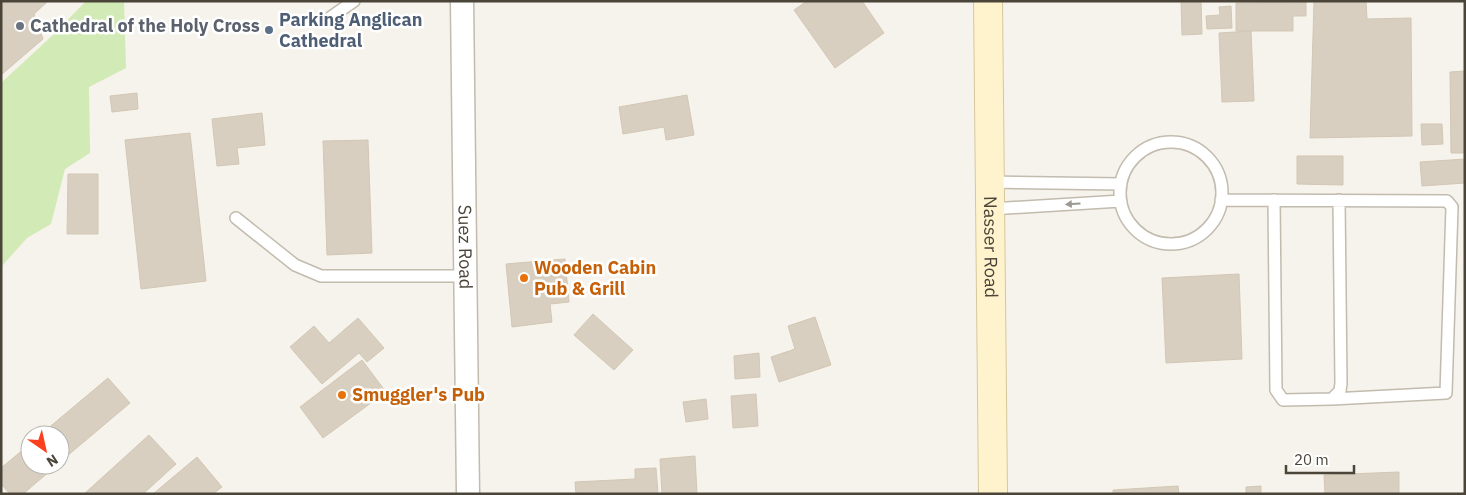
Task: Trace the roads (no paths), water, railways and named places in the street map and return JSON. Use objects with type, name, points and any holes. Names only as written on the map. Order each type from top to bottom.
[{"type":"main road","name":"Nasser Road","points":[[988,1],[993,494]]},
{"type":"street","name":"Suez Road","points":[[462,1],[468,494]]},
{"type":"lane","points":[[330,18],[354,1]]},
{"type":"lane","points":[[1176,142],[1201,152],[1210,162],[1221,187],[1221,200],[1214,221],[1198,237],[1179,243],[1166,243],[1146,237],[1130,221],[1121,201],[1121,184],[1128,165],[1141,151],[1152,145],[1176,142]]},
{"type":"lane","points":[[990,182],[1121,184]]},
{"type":"lane","points":[[1221,200],[1274,200],[1339,200],[1447,201],[1452,207],[1446,393],[1332,400],[1283,400],[1276,390],[1274,200]]},
{"type":"lane","points":[[1332,400],[1340,391],[1342,383],[1339,200]]},
{"type":"lane","points":[[991,209],[1121,201]]},
{"type":"lane","points":[[236,218],[295,265],[321,276],[466,276]]},
{"type":"place","name":"Cathedral of the Holy Cross","points":[[20,26]]},
{"type":"place","name":"Parking Anglican Cathedral","points":[[269,30]]},
{"type":"place","name":"Wooden Cabin Pub & Grill","points":[[524,278]]},
{"type":"place","name":"Smuggler's Pub","points":[[342,395]]}]
